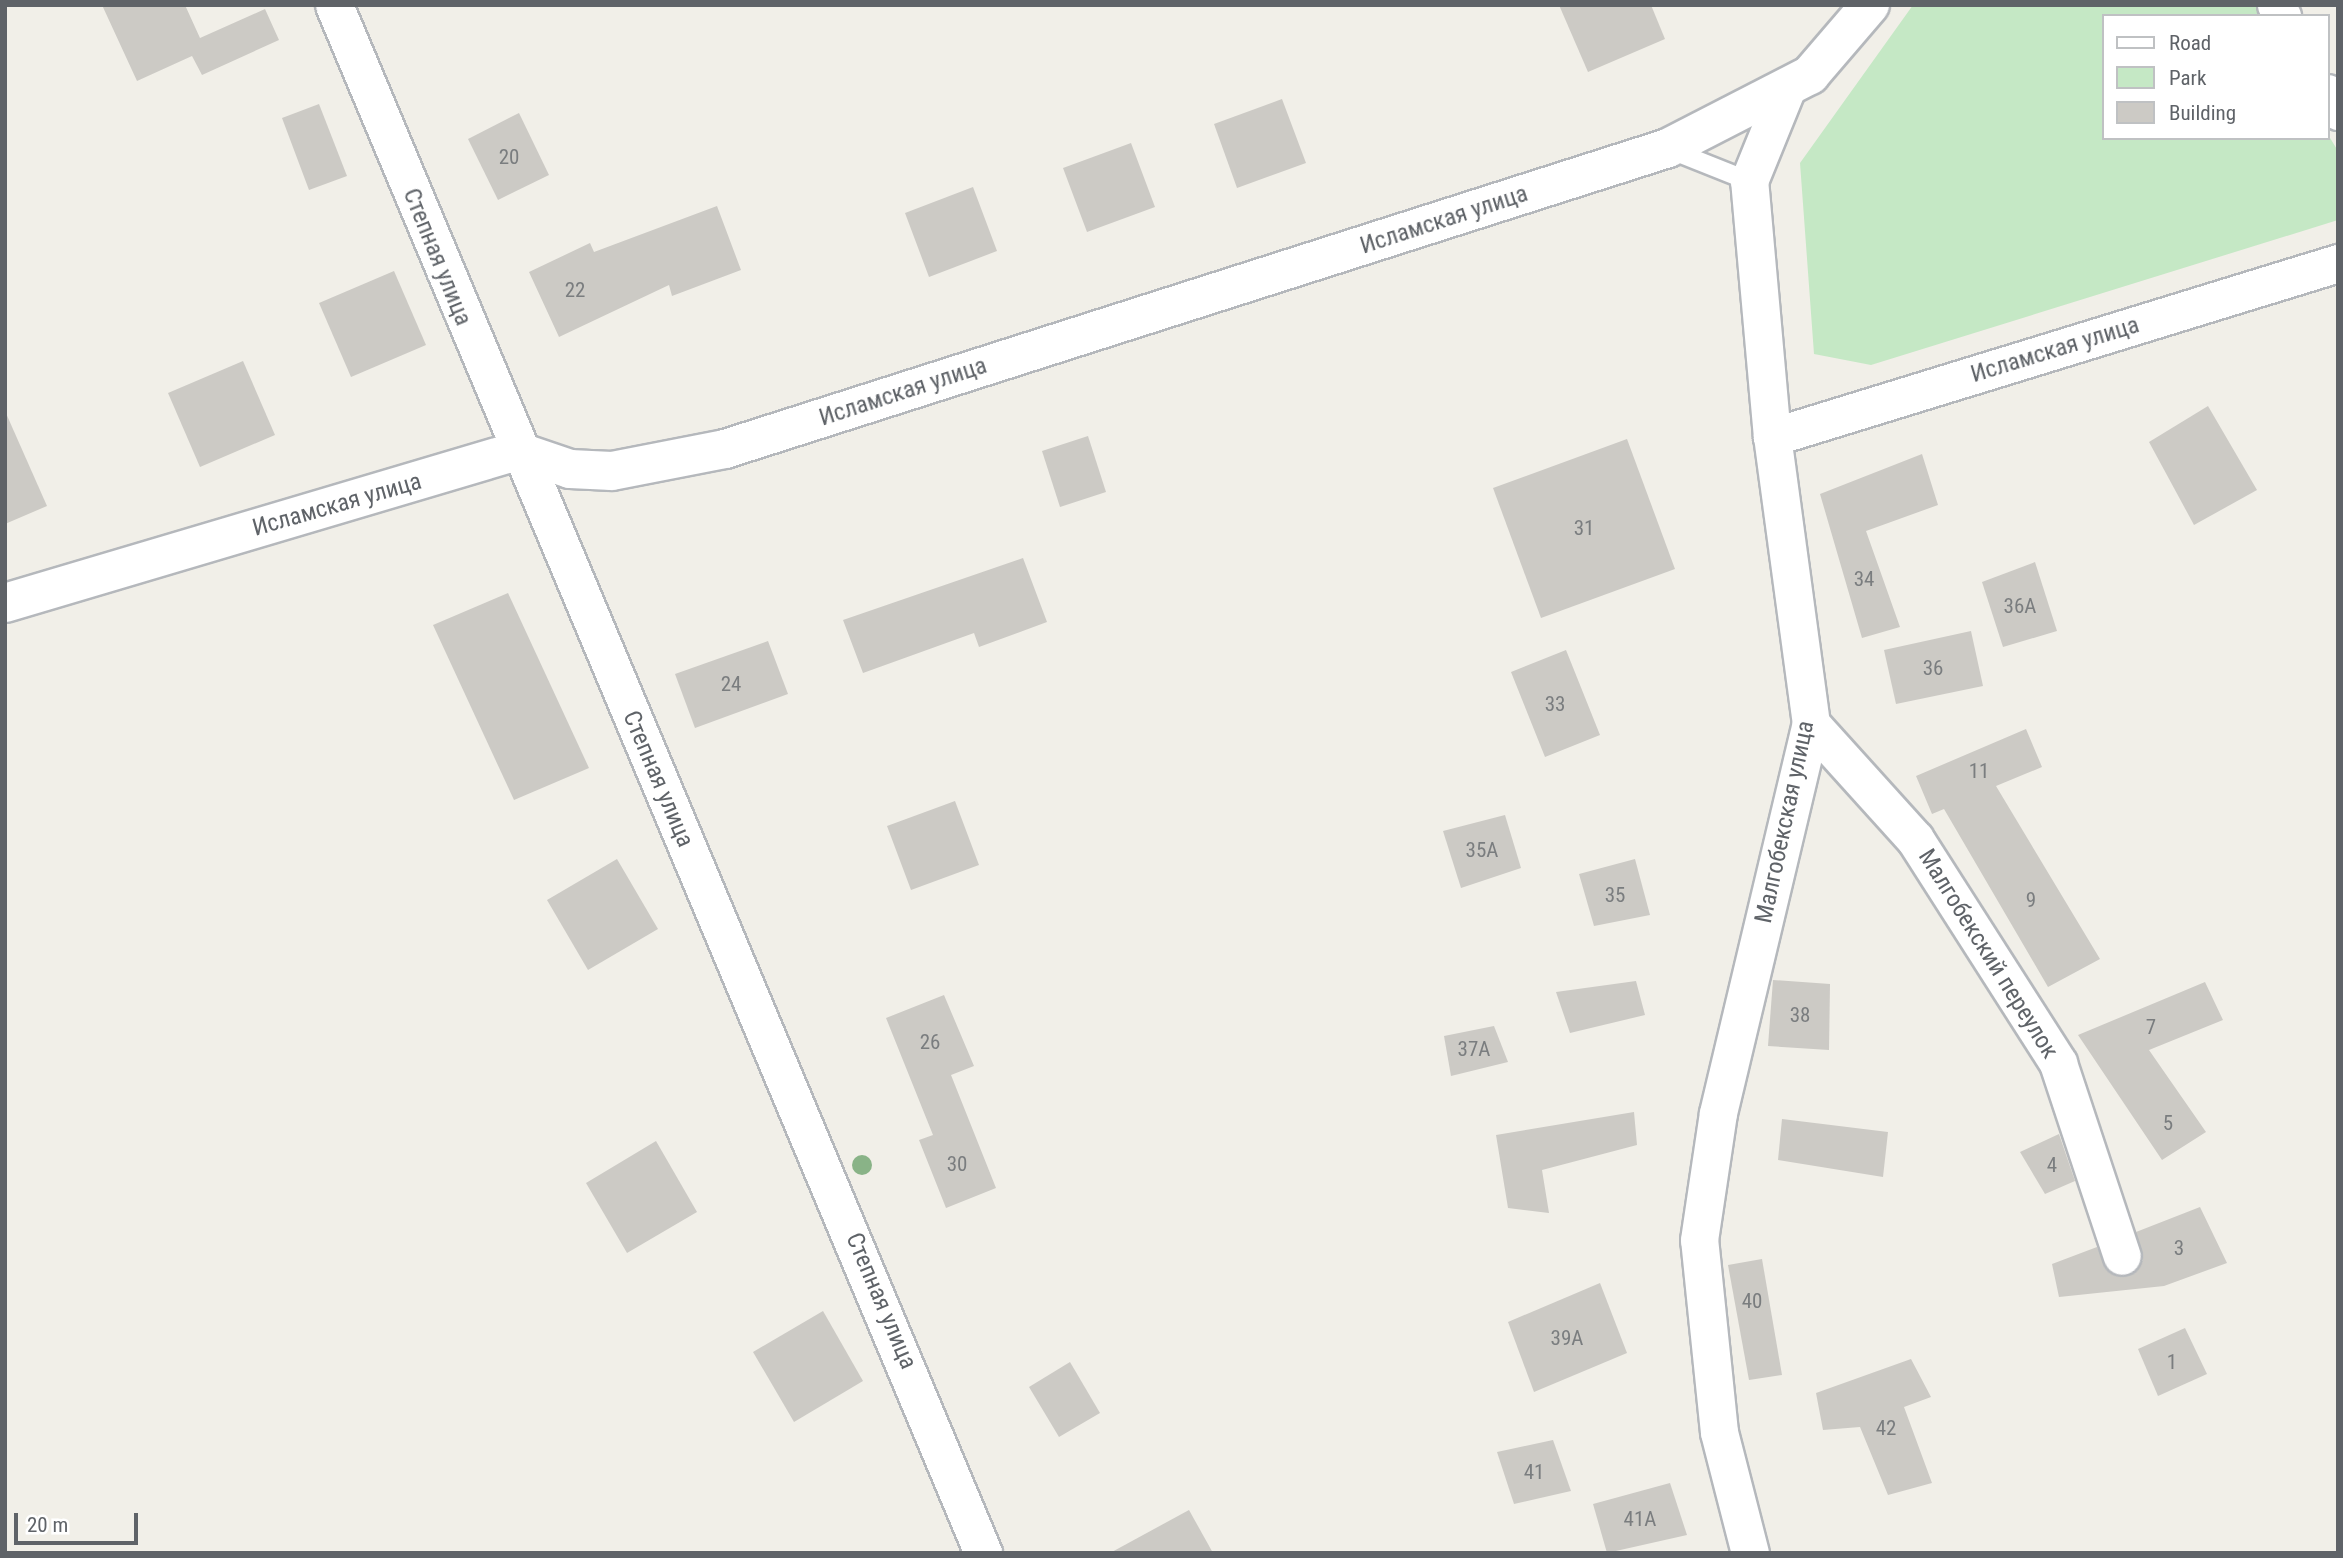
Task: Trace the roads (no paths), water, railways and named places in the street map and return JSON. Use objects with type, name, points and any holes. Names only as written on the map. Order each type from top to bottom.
[{"type":"street","name":"Степная улица","points":[[334,5],[517,452],[983,1553]]},
{"type":"street","name":"Исламская улица","points":[[5,603],[517,452],[570,469],[612,471],[725,449],[1668,148],[1786,90],[1810,75],[1870,5]]},
{"type":"street","name":"Малгобекская улица","points":[[1750,1553],[1718,1432],[1699,1240],[1718,1113],[1811,724],[1772,437],[1749,181],[1786,90]]},
{"type":"street","name":"Исламская улица","points":[[1772,437],[2338,263]]},
{"type":"street","name":"Малгобекский переулок","points":[[1811,724],[1915,839],[2058,1063],[2122,1256]]},
{"type":"lane","points":[[1668,148],[1749,181]]}]
